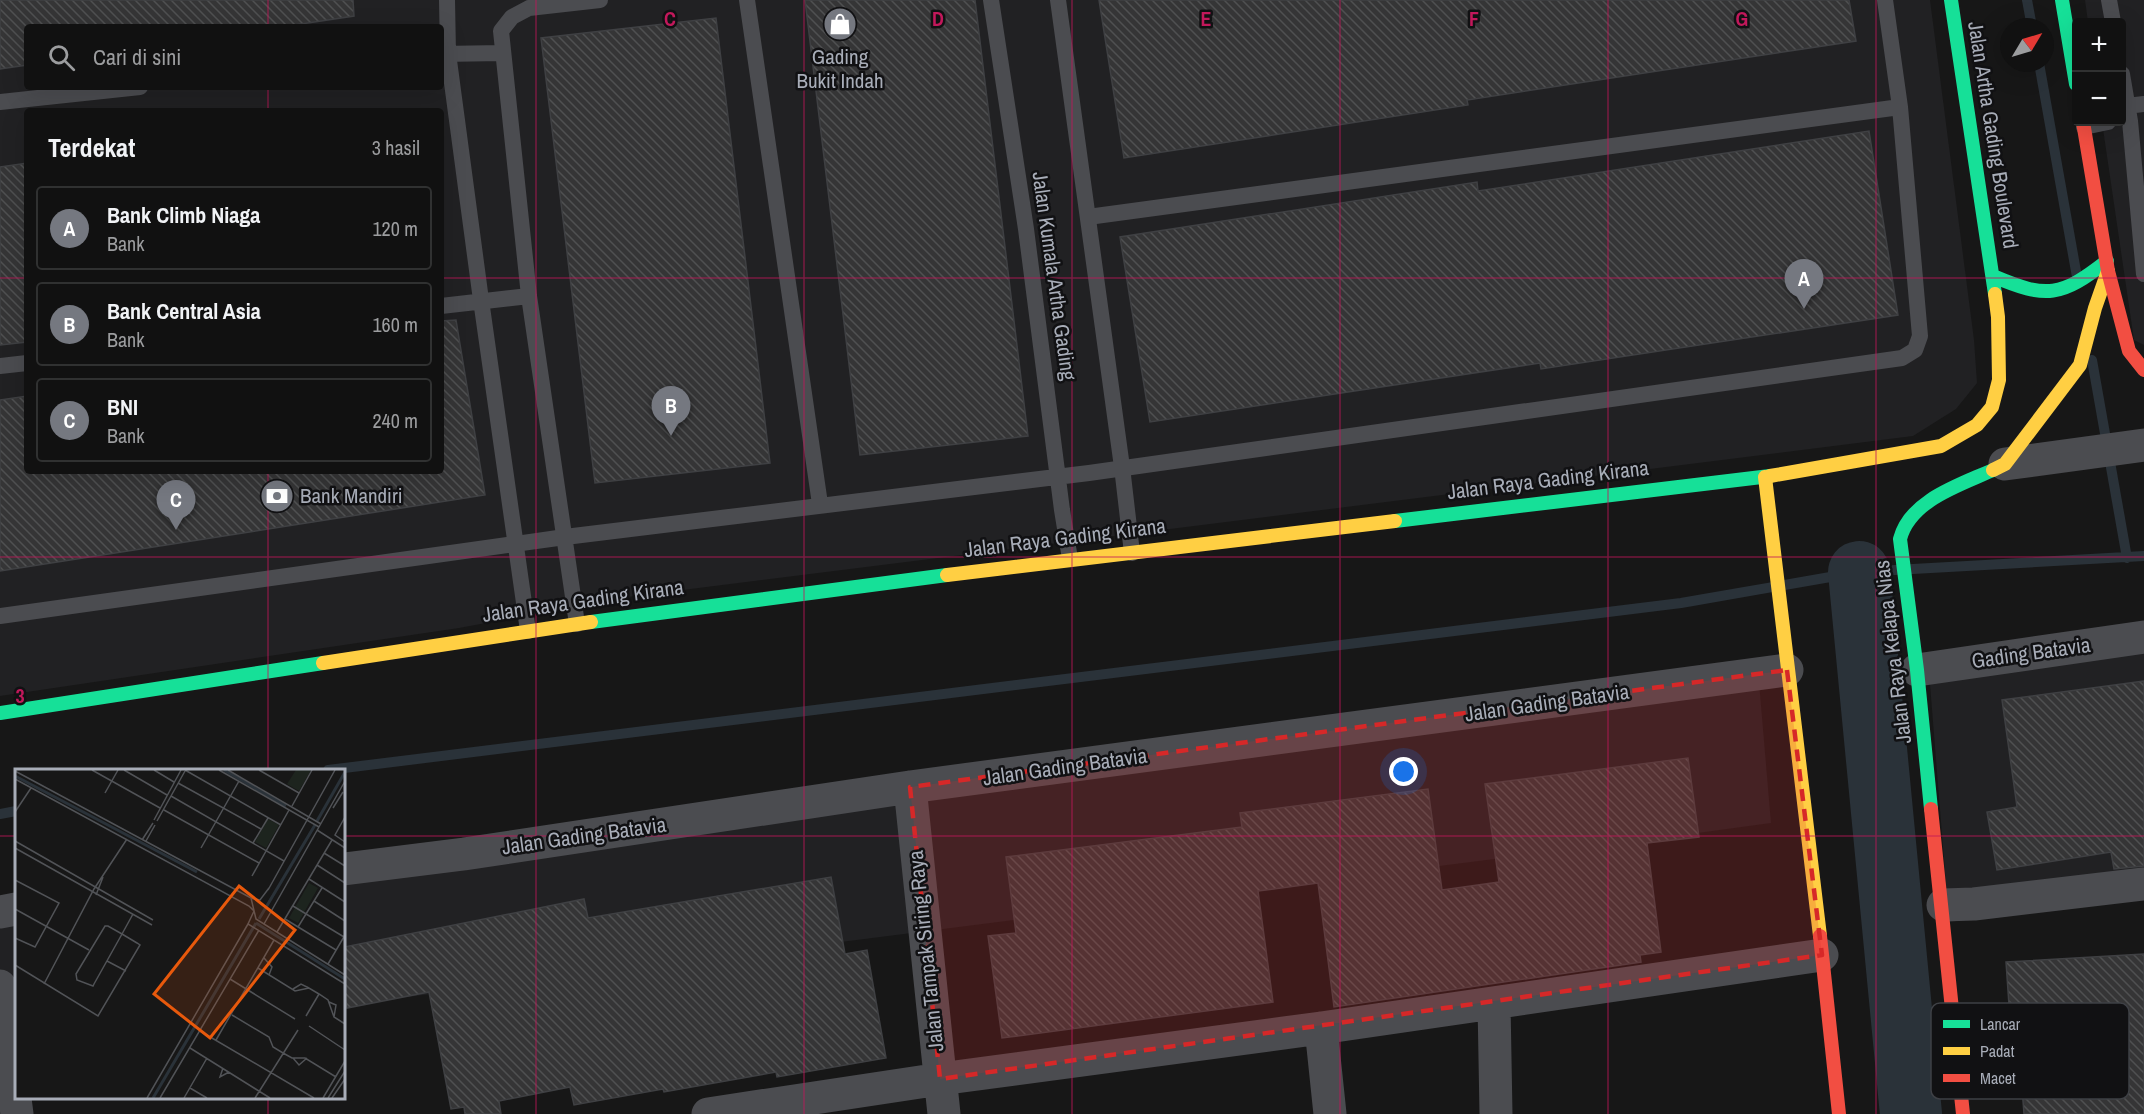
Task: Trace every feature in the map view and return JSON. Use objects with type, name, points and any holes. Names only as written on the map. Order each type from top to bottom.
[{"type":"main road","name":"Jalan Artha Gading Boulevard","points":[[1951,0],[1993,276]]},
{"type":"main road","points":[[2062,0],[2074,72]]},
{"type":"main road","points":[[2084,126],[2108,266],[2129,351],[2144,370]]},
{"type":"main road","points":[[1993,276],[2040,292],[2061,291],[2079,283],[2091,273],[2108,266]]},
{"type":"main road","name":"Jalan Raya Kelapa Nias","points":[[1952,1003],[1900,538],[1914,513],[1930,500],[2005,464],[2080,365],[2108,266]]},
{"type":"main road","name":"Jalan Raya Gading Kirana","points":[[0,713],[577,624],[1070,559],[1765,477],[1941,446],[1977,425],[1992,408],[1999,380],[1998,317],[1993,276]]},
{"type":"main road","points":[[1765,477],[1839,1114]]},
{"type":"main road","name":"Jalan Raya Kelapa Nias","points":[[1962,1099],[1963,1114]]},
{"type":"street","points":[[2005,464],[2144,445]]},
{"type":"street","name":"Gading Batavia","points":[[1915,658],[2144,637]]},
{"type":"street","name":"Jalan Gading Batavia","points":[[345,869],[476,852],[1786,661]]},
{"type":"street","name":"Jalan Tampak Siring Raya","points":[[910,788],[944,1114]]},
{"type":"street","points":[[1943,905],[1974,904],[2144,884]]},
{"type":"street","points":[[0,912],[15,909]]},
{"type":"street","points":[[708,1114],[940,1079],[1321,1028],[1822,955]]},
{"type":"street","points":[[0,986],[15,1099]]},
{"type":"street","points":[[1494,1003],[1496,1114]]},
{"type":"street","points":[[1321,1028],[1330,1114]]},
{"type":"street","points":[[15,1099],[17,1114]]},
{"type":"lane","points":[[447,0],[445,53],[528,631]]},
{"type":"lane","points":[[577,624],[529,296],[501,31],[512,17],[529,8],[600,0]]},
{"type":"lane","points":[[747,0],[820,504]]},
{"type":"lane","name":"Jalan Kumala Artha Gading","points":[[991,0],[1026,229],[1070,559]]},
{"type":"lane","points":[[1058,0],[1132,553]]},
{"type":"lane","points":[[0,616],[565,537],[1058,476],[1902,358],[1915,350],[1920,336],[1900,107],[1885,0]]},
{"type":"lane","points":[[2109,0],[2112,18]]},
{"type":"lane","points":[[445,53],[502,53]]},
{"type":"lane","points":[[0,102],[112,90]]},
{"type":"lane","points":[[2126,107],[2144,104]]},
{"type":"lane","points":[[1088,217],[1900,107]]},
{"type":"lane","points":[[2125,126],[2144,274]]},
{"type":"lane","points":[[444,306],[529,296]]},
{"type":"lane","points":[[0,366],[24,363]]},
{"type":"highlighted area","points":[[1787,670],[1822,955],[940,1079],[910,787]]},
{"type":"shaded area","name":"Gading Bukit Indah","points":[[0,0],[1930,0],[1974,340],[1977,383],[1956,409],[1913,436],[619,598],[459,628],[0,696]]},
{"type":"shaded area","points":[[2085,0],[2144,0],[2144,345],[2134,340],[2103,126],[2126,126],[2126,18],[2087,18]]},
{"type":"shaded area","points":[[2144,628],[2144,896],[1949,922],[1928,659]]},
{"type":"shaded area","points":[[1758,670],[1771,823],[345,1005],[345,856]]},
{"type":"shaded area","points":[[15,899],[15,1099],[32,1114],[0,1114],[0,901]]},
{"type":"building","points":[[0,0],[353,0],[354,16],[301,24],[24,24],[24,65],[0,69]]},
{"type":"building","points":[[805,0],[975,0],[1028,436],[860,455]]},
{"type":"building","points":[[1099,0],[1849,0],[1856,41],[1467,100],[1468,105],[1124,158]]},
{"type":"building","points":[[716,18],[770,463],[595,483],[541,38]]},
{"type":"building","points":[[1869,131],[1898,315],[1541,369],[1540,363],[1150,422],[1120,237],[1477,182],[1478,191]]},
{"type":"building","points":[[24,163],[24,342],[0,345],[0,167]]},
{"type":"building","points":[[456,320],[485,495],[0,571],[0,400],[24,396],[24,474],[444,474],[444,321]]},
{"type":"building","points":[[2144,681],[2144,866],[2114,869],[2111,852],[1997,870],[1987,812],[2017,807],[2002,700]]},
{"type":"building","points":[[1688,758],[1699,837],[1647,843],[1661,952],[1640,955],[1641,962],[1334,1007],[1318,883],[1258,891],[1273,1002],[1002,1038],[988,936],[1016,933],[1006,857],[1242,827],[1240,813],[1428,789],[1442,890],[1499,882],[1485,784]]},
{"type":"building","points":[[831,877],[845,954],[867,950],[886,1058],[777,1077],[776,1072],[664,1092],[663,1089],[574,1105],[570,1087],[499,1101],[501,1114],[465,1114],[464,1107],[451,1109],[429,992],[347,1008],[345,947],[584,899],[588,918]]},
{"type":"building","points":[[2144,954],[2144,1114],[2024,1114],[2023,1099],[2129,1099],[2129,1003],[2009,1003],[2006,962]]},
{"type":"waterway","points":[[2027,0],[2030,18]]},
{"type":"waterway","points":[[2041,72],[2077,277]]},
{"type":"waterway","points":[[2092,360],[2127,558]]},
{"type":"waterway","points":[[336,769],[1681,603],[1859,572],[2144,556]]},
{"type":"waterway","points":[[1859,572],[1911,1114]]},
{"type":"waterway","points":[[0,814],[15,811]]},
{"type":"traffic: fast","points":[[1951,0],[1995,294]]},
{"type":"traffic: fast","points":[[2062,0],[2074,72]]},
{"type":"traffic: fast","points":[[1993,276],[2027,288],[2053,291],[2077,282],[2107,261]]},
{"type":"traffic: fast","points":[[1931,809],[1917,670],[1900,539],[1906,525],[1925,504],[1952,488],[1993,470]]},
{"type":"traffic: fast","points":[[1395,521],[1770,476]]},
{"type":"traffic: fast","points":[[591,622],[947,575]]},
{"type":"traffic: fast","points":[[0,713],[323,663]]},
{"type":"traffic: slow","points":[[1993,470],[2005,464],[2080,365],[2095,308],[2108,271]]},
{"type":"traffic: slow","points":[[1770,476],[1941,446],[1977,425],[1992,407],[1999,380],[1998,317],[1995,294]]},
{"type":"traffic: slow","points":[[1765,477],[1820,936]]},
{"type":"traffic: slow","points":[[947,575],[1395,521]]},
{"type":"traffic: slow","points":[[323,663],[591,622]]},
{"type":"traffic: jam","points":[[2084,126],[2108,271],[2129,351],[2144,370]]},
{"type":"traffic: jam","points":[[1931,809],[1951,1003]]},
{"type":"traffic: jam","points":[[1820,936],[1839,1114]]},
{"type":"traffic: jam","points":[[1961,1099],[1963,1114]]},
{"type":"place","name":"Gading Bukit Indah","points":[[840,24]]},
{"type":"place","name":"Bank Climb Niaga","points":[[1804,309]]},
{"type":"place","name":"Bank Central Asia","points":[[671,436]]},
{"type":"place","name":"Bank Mandiri","points":[[277,496]]},
{"type":"place","name":"BNI","points":[[176,530]]}]
